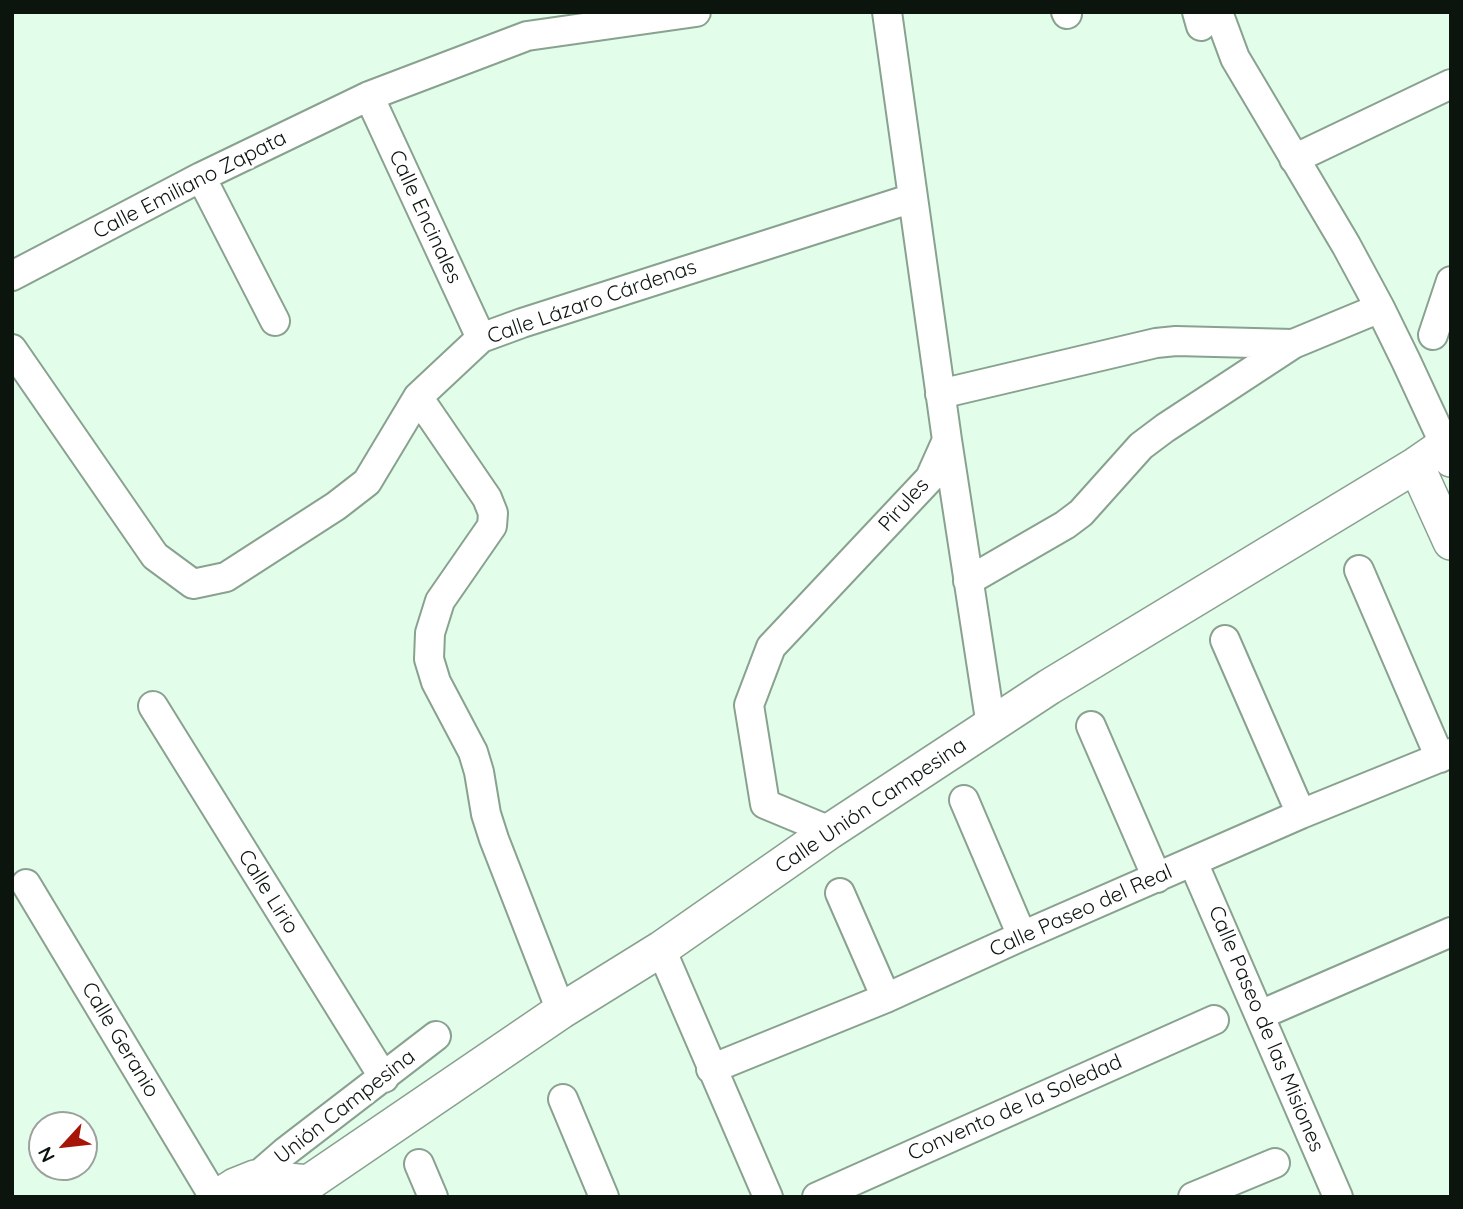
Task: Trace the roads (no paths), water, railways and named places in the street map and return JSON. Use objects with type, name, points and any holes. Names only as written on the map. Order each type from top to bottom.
[{"type":"street","name":"Calle Emiliano Zapata","points":[[12,276],[201,177],[369,96],[527,36],[695,12]]},
{"type":"street","points":[[887,12],[940,394],[991,726]]},
{"type":"street","points":[[1205,17],[1235,58],[1346,245],[1380,308],[1448,452]]},
{"type":"street","points":[[1294,159],[1451,84]]},
{"type":"street","name":"Calle Encinales","points":[[369,96],[481,338]]},
{"type":"street","points":[[201,177],[275,321]]},
{"type":"street","name":"Calle Lázaro Cárdenas","points":[[12,349],[155,556],[193,584],[226,577],[336,506],[367,482],[418,397],[481,338],[913,198]]},
{"type":"street","points":[[1433,335],[1451,281]]},
{"type":"street","points":[[968,581],[1081,513],[1141,446],[1165,428],[1293,344],[1380,308]]},
{"type":"street","points":[[940,394],[1156,343],[1175,341],[1293,344]]},
{"type":"street","points":[[418,397],[487,498],[493,513],[492,526],[440,601],[430,633],[429,659],[436,682],[473,752],[486,814],[497,848],[561,1011]]},
{"type":"street","name":"Pirules","points":[[831,831],[765,804],[749,705],[771,647],[930,478],[947,440]]},
{"type":"street","name":"Calle Unión Campesina","points":[[255,1178],[299,1190],[561,1011],[661,949],[831,831],[1049,687],[1416,465],[1448,452]]},
{"type":"street","points":[[1416,465],[1451,542]]},
{"type":"street","points":[[1359,570],[1445,756]]},
{"type":"street","points":[[1225,640],[1301,814]]},
{"type":"street","name":"Calle Lirio","points":[[153,706],[384,1078]]},
{"type":"street","points":[[1091,726],[1157,878]]},
{"type":"street","name":"Calle Paseo del Real","points":[[712,1069],[886,998],[1301,814],[1445,756]]},
{"type":"street","points":[[964,800],[1022,936]]},
{"type":"street","name":"Calle Paseo de las Misiones","points":[[1194,862],[1338,1197]]},
{"type":"street","name":"Calle Geranio","points":[[26,884],[216,1197]]},
{"type":"street","points":[[840,893],[886,998]]},
{"type":"street","points":[[1260,1014],[1451,933]]},
{"type":"street","points":[[661,949],[768,1197]]},
{"type":"street","name":"Convento de la Soledad","points":[[817,1197],[1214,1020]]},
{"type":"street","name":"Unión Campesina","points":[[255,1178],[436,1036]]},
{"type":"street","points":[[563,1099],[604,1197]]},
{"type":"street","points":[[1193,1197],[1275,1163]]},
{"type":"street","points":[[419,1164],[433,1197]]},
{"type":"street","points":[[216,1197],[255,1178]]}]
